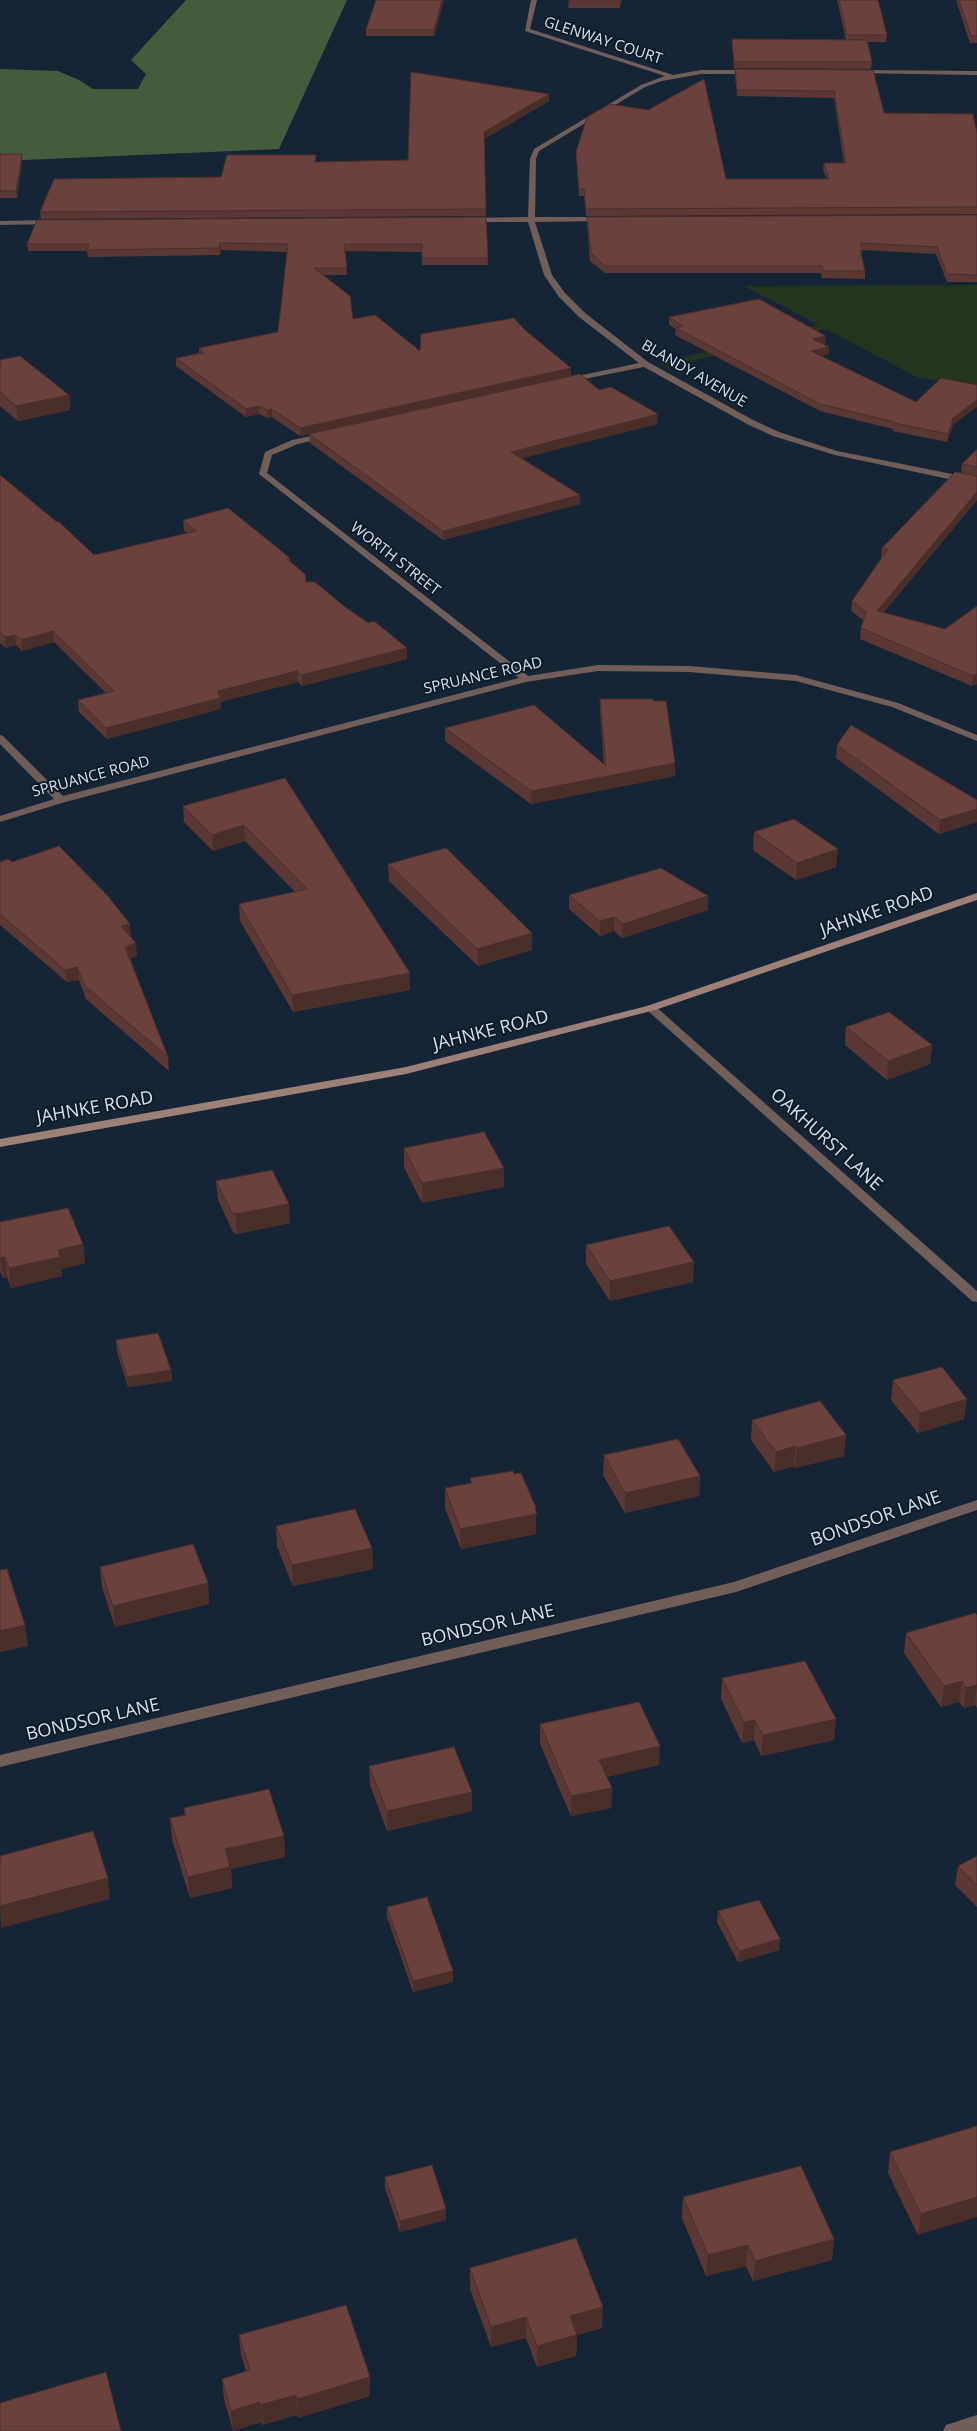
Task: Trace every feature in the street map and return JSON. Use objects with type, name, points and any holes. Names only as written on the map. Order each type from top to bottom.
[{"type":"main road","name":"JAHNKE ROAD","points":[[0,1143],[406,1070],[651,1008],[977,896]]},
{"type":"street","name":"GLENWAY COURT","points":[[534,0],[527,30],[670,76]]},
{"type":"street","name":"GLENWAY COURT","points":[[536,150],[643,86],[670,76],[701,72],[759,72]]},
{"type":"street","points":[[848,72],[977,73]]},
{"type":"street","name":"BLANDY AVENUE","points":[[536,150],[533,158],[531,220],[544,266],[553,284],[582,316],[645,364],[750,422],[776,434],[849,456],[977,482]]},
{"type":"street","points":[[462,220],[611,219]]},
{"type":"street","points":[[0,223],[59,222]]},
{"type":"street","points":[[558,383],[645,364]]},
{"type":"street","name":"WORTH STREET","points":[[334,434],[294,442],[268,454],[263,474],[526,679]]},
{"type":"street","name":"SPRUANCE ROAD","points":[[0,818],[61,800],[526,679],[598,668],[689,669],[796,678],[895,705],[977,738]]},
{"type":"street","points":[[0,738],[61,800]]},
{"type":"street","name":"OAKHURST LANE","points":[[651,1008],[977,1298]]},
{"type":"street","name":"BONDSOR LANE","points":[[0,1761],[736,1587],[977,1505]]},
{"type":"street","points":[[953,2431],[977,2424]]},
{"type":"green space","points":[[186,0],[347,0],[279,149],[0,161],[0,69],[58,71],[79,80],[93,89],[138,89],[146,74],[131,60]]},
{"type":"green space","points":[[977,285],[977,388],[917,377],[826,329],[667,367],[659,363],[819,325],[744,286]]},
{"type":"building","points":[[376,0],[442,0],[434,30],[366,30]]},
{"type":"building","points":[[569,0],[621,0],[621,2],[569,2]]},
{"type":"building","points":[[839,0],[878,0],[887,35],[847,35]]},
{"type":"building","points":[[959,0],[977,0],[977,36],[971,36]]},
{"type":"building","points":[[732,39],[867,40],[872,62],[734,62]]},
{"type":"building","points":[[735,69],[873,70],[884,113],[973,114],[977,133],[977,207],[586,209],[584,189],[579,189],[576,152],[587,117],[610,104],[648,110],[704,79],[726,179],[829,179],[824,163],[846,163],[834,91],[737,90]]},
{"type":"building","points":[[411,72],[549,94],[484,132],[486,209],[40,212],[54,179],[221,177],[227,155],[316,155],[315,162],[408,160]]},
{"type":"building","points":[[0,154],[22,154],[16,191],[0,191]]},
{"type":"building","points":[[977,215],[977,275],[947,274],[937,247],[860,243],[863,250],[860,250],[865,271],[823,271],[822,266],[605,266],[591,253],[587,217]]},
{"type":"building","points":[[486,217],[488,258],[422,258],[422,244],[344,244],[347,268],[314,268],[350,296],[353,319],[375,315],[420,351],[421,334],[514,318],[525,330],[571,368],[300,428],[272,409],[267,410],[259,406],[246,409],[176,358],[204,353],[199,348],[278,332],[288,244],[220,243],[219,248],[87,250],[89,244],[27,244],[37,220]]},
{"type":"building","points":[[759,299],[826,336],[813,339],[829,347],[811,351],[916,402],[941,378],[977,385],[977,400],[952,419],[948,434],[894,423],[820,404],[676,328],[683,326],[669,317]]},
{"type":"building","points":[[20,356],[69,395],[16,406],[0,392],[0,360]]},
{"type":"building","points":[[580,374],[599,390],[611,387],[658,414],[511,452],[580,495],[443,531],[309,434]]},
{"type":"building","points":[[976,450],[977,467],[962,464]]},
{"type":"building","points":[[955,472],[977,476],[977,492],[877,611],[945,629],[977,606],[977,674],[973,676],[861,628],[866,612],[852,601],[888,549],[882,548]]},
{"type":"building","points":[[0,475],[59,522],[94,555],[196,531],[183,520],[228,508],[290,558],[287,559],[305,574],[306,582],[315,582],[345,607],[368,623],[374,621],[407,648],[302,675],[297,671],[218,691],[220,698],[106,728],[78,700],[114,691],[53,631],[21,640],[15,635],[5,637],[0,633]]},
{"type":"building","points":[[600,699],[653,699],[653,701],[666,701],[675,763],[531,791],[445,728],[534,705],[606,766]]},
{"type":"building","points":[[851,725],[977,800],[977,809],[940,820],[837,745]]},
{"type":"building","points":[[285,778],[410,973],[292,995],[239,904],[307,889],[244,825],[212,835],[183,806]]},
{"type":"building","points":[[794,819],[838,849],[797,863],[754,832]]},
{"type":"building","points":[[59,846],[107,895],[130,924],[121,926],[136,943],[125,947],[168,1057],[85,986],[77,967],[65,970],[0,914],[0,862],[8,859],[12,862]]},
{"type":"building","points":[[446,848],[532,933],[477,949],[388,864]]},
{"type":"building","points":[[661,868],[708,896],[623,924],[614,917],[600,921],[569,895]]},
{"type":"building","points":[[889,1012],[932,1045],[888,1061],[846,1027]]},
{"type":"building","points":[[484,1132],[504,1168],[422,1183],[404,1148]]},
{"type":"building","points":[[272,1170],[289,1204],[236,1214],[232,1213],[216,1181]]},
{"type":"building","points":[[68,1208],[83,1244],[58,1250],[60,1257],[9,1268],[5,1257],[0,1258],[0,1222]]},
{"type":"building","points":[[669,1226],[694,1262],[610,1281],[586,1245]]},
{"type":"building","points":[[158,1333],[171,1370],[127,1377],[116,1340]]},
{"type":"building","points":[[942,1367],[967,1399],[920,1413],[893,1380]]},
{"type":"building","points":[[820,1401],[846,1435],[776,1452],[752,1420]]},
{"type":"building","points":[[678,1439],[700,1476],[625,1493],[604,1455]]},
{"type":"building","points":[[513,1471],[514,1474],[521,1473],[537,1514],[460,1529],[445,1488],[472,1483],[470,1478]]},
{"type":"building","points":[[355,1509],[372,1548],[292,1565],[276,1526]]},
{"type":"building","points":[[193,1544],[208,1583],[113,1606],[100,1567]]},
{"type":"building","points":[[7,1569],[25,1625],[0,1631],[0,1570]]},
{"type":"building","points":[[975,1613],[977,1615],[977,1685],[966,1688],[962,1681],[944,1686],[906,1633]]},
{"type":"building","points":[[805,1661],[836,1719],[763,1735],[755,1720],[744,1722],[722,1678]]},
{"type":"building","points":[[639,1702],[660,1746],[599,1760],[612,1788],[571,1796],[540,1724]]},
{"type":"building","points":[[454,1747],[472,1792],[387,1811],[369,1766]]},
{"type":"building","points":[[269,1789],[284,1836],[225,1849],[230,1867],[188,1877],[170,1818],[186,1815],[184,1808]]},
{"type":"building","points":[[93,1831],[108,1878],[0,1906],[0,1856]]},
{"type":"building","points":[[977,1856],[977,1885],[958,1866]]},
{"type":"building","points":[[427,1897],[453,1971],[413,1981],[387,1907]]},
{"type":"building","points":[[759,1900],[780,1939],[739,1951],[718,1911]]},
{"type":"building","points":[[977,2126],[977,2197],[921,2214],[890,2152]]},
{"type":"building","points":[[432,2165],[446,2209],[400,2221],[385,2177]]},
{"type":"building","points":[[801,2166],[834,2239],[755,2261],[748,2245],[708,2255],[683,2197]]},
{"type":"building","points":[[576,2238],[603,2307],[570,2316],[577,2335],[537,2346],[526,2317],[491,2327],[470,2268]]},
{"type":"building","points":[[346,2305],[370,2377],[297,2399],[296,2395],[260,2405],[260,2402],[231,2411],[222,2379],[250,2370],[239,2335]]},
{"type":"building","points":[[106,2372],[121,2431],[0,2431],[0,2403]]}]
